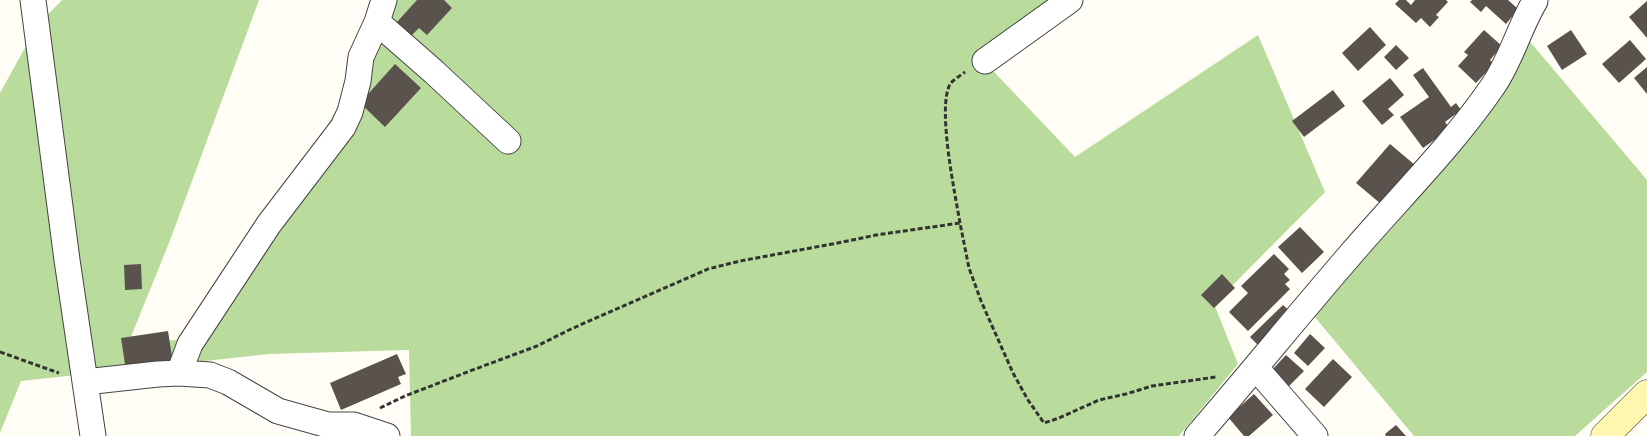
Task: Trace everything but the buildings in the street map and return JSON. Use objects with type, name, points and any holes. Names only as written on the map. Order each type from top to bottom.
[{"type":"main road","points":[[1605,436],[1647,394]]},
{"type":"street","points":[[33,0],[67,260],[93,436]]},
{"type":"street","points":[[985,61],[1070,0]]},
{"type":"street","points":[[1197,436],[1478,106],[1494,84],[1525,18],[1536,0]]},
{"type":"street","points":[[179,373],[190,344],[258,240],[295,188],[343,127],[350,112],[358,81],[361,57],[380,11],[508,141]]},
{"type":"street","points":[[1256,368],[1315,436]]},
{"type":"street","points":[[85,382],[179,373],[210,375],[228,382],[278,411],[328,425],[354,425],[387,436]]},
{"type":"path","points":[[985,61],[968,70],[951,84],[945,105],[960,223],[969,268],[981,301],[1013,373],[1044,423],[1099,400],[1152,386],[1229,375],[1256,368]]},
{"type":"path","points":[[354,425],[381,407],[405,396],[537,346],[571,329],[708,269],[876,234],[960,223]]},
{"type":"path","points":[[0,352],[85,382]]},
{"type":"green space","points":[[62,0],[259,0],[169,243],[128,344],[210,337],[389,15],[391,0],[1051,0],[978,55],[1075,157],[1258,35],[1325,192],[1214,304],[1238,364],[1179,436],[411,436],[409,350],[269,354],[21,381],[0,433],[0,93],[37,26]]},
{"type":"green space","points":[[1526,37],[1647,180],[1647,372],[1575,436],[1414,436],[1314,316]]}]
